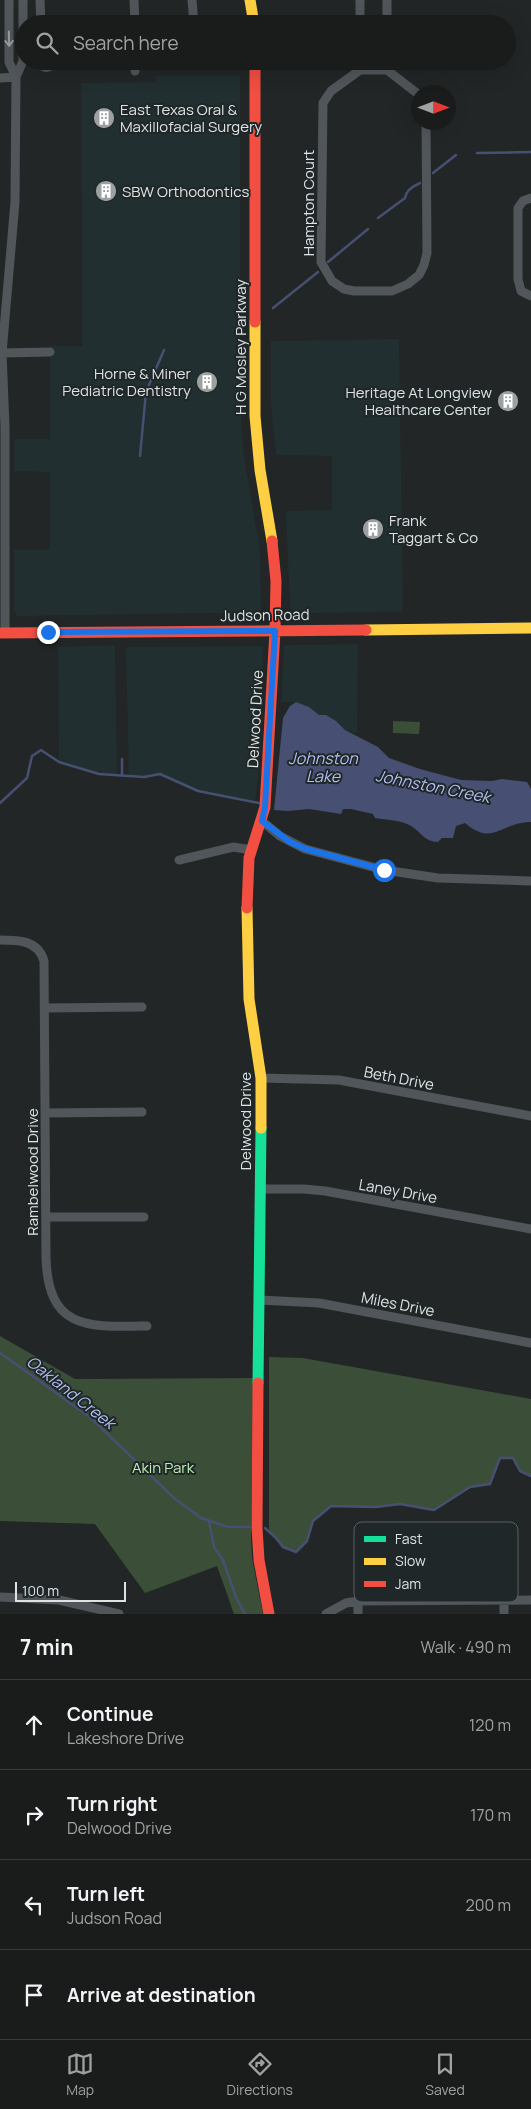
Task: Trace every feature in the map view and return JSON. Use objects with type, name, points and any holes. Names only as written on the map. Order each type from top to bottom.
[{"type":"main road","points":[[250,0],[252,15]]},
{"type":"main road","name":"H G Mosley Parkway","points":[[255,70],[255,416],[260,470],[274,556],[275,631]]},
{"type":"main road","name":"Judson Road","points":[[3,633],[531,628]]},
{"type":"main road","name":"Delwood Drive","points":[[269,1614],[257,1539],[261,1078],[248,982],[247,878],[252,850],[265,807],[275,631]]},
{"type":"street","points":[[9,0],[9,62],[16,77]]},
{"type":"street","points":[[23,0],[23,15]]},
{"type":"street","points":[[40,0],[41,15]]},
{"type":"street","points":[[134,0],[135,15]]},
{"type":"street","points":[[192,0],[193,15]]},
{"type":"street","points":[[360,0],[360,15]]},
{"type":"street","points":[[387,0],[387,15]]},
{"type":"street","points":[[3,633],[5,427],[1,353],[16,202],[16,77],[19,70]]},
{"type":"street","name":"Hampton Court","points":[[355,70],[331,91],[324,100],[322,109],[321,262],[329,277],[340,287],[354,291],[392,291],[411,282],[422,269],[427,248],[426,130]]},
{"type":"street","name":"Hampton Court","points":[[391,70],[411,88]]},
{"type":"street","points":[[0,78],[16,77]]},
{"type":"street","points":[[531,198],[523,201],[518,208],[519,288],[523,293],[531,296]]},
{"type":"street","points":[[1,353],[50,352]]},
{"type":"street","points":[[262,821],[280,836],[300,847],[384,870],[443,878],[531,881]]},
{"type":"street","points":[[179,860],[233,846],[252,850]]},
{"type":"street","name":"Rambelwood Drive","points":[[0,940],[24,941],[39,950],[44,960],[46,1217],[49,1285],[53,1296],[62,1310],[76,1320],[94,1326],[146,1326]]},
{"type":"street","points":[[45,1008],[142,1007]]},
{"type":"street","name":"Beth Drive","points":[[261,1078],[339,1080],[531,1116]]},
{"type":"street","points":[[45,1113],[142,1112]]},
{"type":"street","name":"Laney Drive","points":[[260,1189],[324,1191],[531,1229]]},
{"type":"street","points":[[46,1217],[144,1217]]},
{"type":"street","name":"Miles Drive","points":[[258,1300],[319,1303],[531,1343]]},
{"type":"street","points":[[0,1597],[59,1600],[119,1614]]},
{"type":"street","points":[[518,1600],[531,1600]]},
{"type":"street","points":[[326,1614],[354,1602]]},
{"type":"shaded area","points":[[156,76],[240,76],[240,400],[243,451],[260,549],[261,610],[256,615],[212,613],[17,616],[14,610],[14,550],[50,550],[50,472],[14,471],[14,439],[50,439],[50,346],[82,346],[81,83],[156,82]]},
{"type":"shaded area","points":[[399,339],[403,612],[297,613],[290,608],[286,511],[332,510],[332,456],[276,455],[271,405],[271,341]]},
{"type":"shaded area","points":[[358,644],[357,734],[345,730],[336,721],[326,715],[319,715],[309,707],[296,702],[281,702],[284,645]]},
{"type":"shaded area","points":[[115,645],[117,775],[99,774],[59,762],[58,647]]},
{"type":"shaded area","points":[[263,646],[261,749],[255,803],[198,791],[160,774],[144,777],[129,776],[126,647]]},
{"type":"green space","points":[[393,721],[420,722],[419,734],[393,733]]},
{"type":"green space","name":"Akin Park","points":[[0,1336],[75,1379],[253,1378],[251,1537],[252,1558],[263,1614],[234,1614],[217,1566],[145,1593],[95,1524],[0,1521]]},
{"type":"green space","points":[[269,1357],[303,1358],[531,1399],[531,1476],[520,1471],[513,1458],[500,1458],[490,1484],[470,1487],[434,1510],[400,1504],[376,1507],[331,1506],[313,1521],[307,1541],[296,1552],[283,1547],[269,1530]]},
{"type":"water","name":"Johnston Lake","points":[[296,702],[309,707],[319,715],[326,715],[336,721],[345,730],[378,747],[389,758],[420,769],[461,780],[492,781],[502,779],[527,782],[531,789],[531,822],[521,823],[490,833],[475,830],[465,823],[456,826],[453,838],[442,838],[438,842],[427,839],[405,823],[375,818],[373,814],[351,809],[343,809],[341,814],[309,809],[274,810],[283,718],[290,706]]},
{"type":"waterway","points":[[477,153],[531,152]]},
{"type":"waterway","points":[[433,173],[456,155]]},
{"type":"waterway","points":[[378,218],[405,198],[412,187],[420,183]]},
{"type":"waterway","points":[[328,262],[368,229]]},
{"type":"waterway","points":[[273,308],[318,272]]},
{"type":"waterway","points":[[140,456],[146,392],[164,350]]},
{"type":"waterway","name":"Johnston Creek","points":[[0,803],[27,778],[32,756],[41,750],[59,762],[99,774],[144,777],[160,774],[198,791],[259,803]]},
{"type":"waterway","points":[[122,759],[122,775]]},
{"type":"waterway","name":"Oakland Creek","points":[[0,1353],[90,1417],[174,1498],[201,1518],[228,1527],[250,1527]]},
{"type":"waterway","name":"Oakland Creek","points":[[265,1528],[283,1547],[296,1552],[307,1541],[313,1521],[331,1506],[376,1507],[400,1504],[434,1510],[470,1487],[490,1484],[500,1458],[513,1458],[520,1471],[531,1476]]},
{"type":"waterway","points":[[209,1521],[214,1547],[223,1560],[236,1597],[245,1614]]},
{"type":"traffic: fast","points":[[258,1383],[261,1128]]},
{"type":"traffic: slow","points":[[250,0],[252,15]]},
{"type":"traffic: slow","points":[[255,322],[255,416],[260,470],[272,541]]},
{"type":"traffic: slow","points":[[366,630],[531,628]]},
{"type":"traffic: slow","points":[[247,908],[249,999],[261,1078],[261,1128]]},
{"type":"traffic: jam","points":[[255,70],[255,322]]},
{"type":"traffic: jam","points":[[247,908],[249,858],[265,807],[275,631],[276,581],[272,541]]},
{"type":"traffic: jam","points":[[0,633],[366,630]]},
{"type":"traffic: jam","points":[[258,1383],[257,1528],[259,1560],[269,1614]]},
{"type":"place","name":"East Texas Oral & Maxillofacial Surgery","points":[[104,118]]},
{"type":"place","name":"SBW Orthodontics","points":[[106,191]]},
{"type":"place","name":"Horne & Miner Pediatric Dentistry","points":[[207,382]]},
{"type":"place","name":"Heritage At Longview Healthcare Center","points":[[508,401]]},
{"type":"place","name":"Frank Taggart & Co","points":[[373,529]]},
{"type":"route","points":[[48,632],[275,631],[265,807],[262,821],[280,836],[295,845],[384,870]]}]
